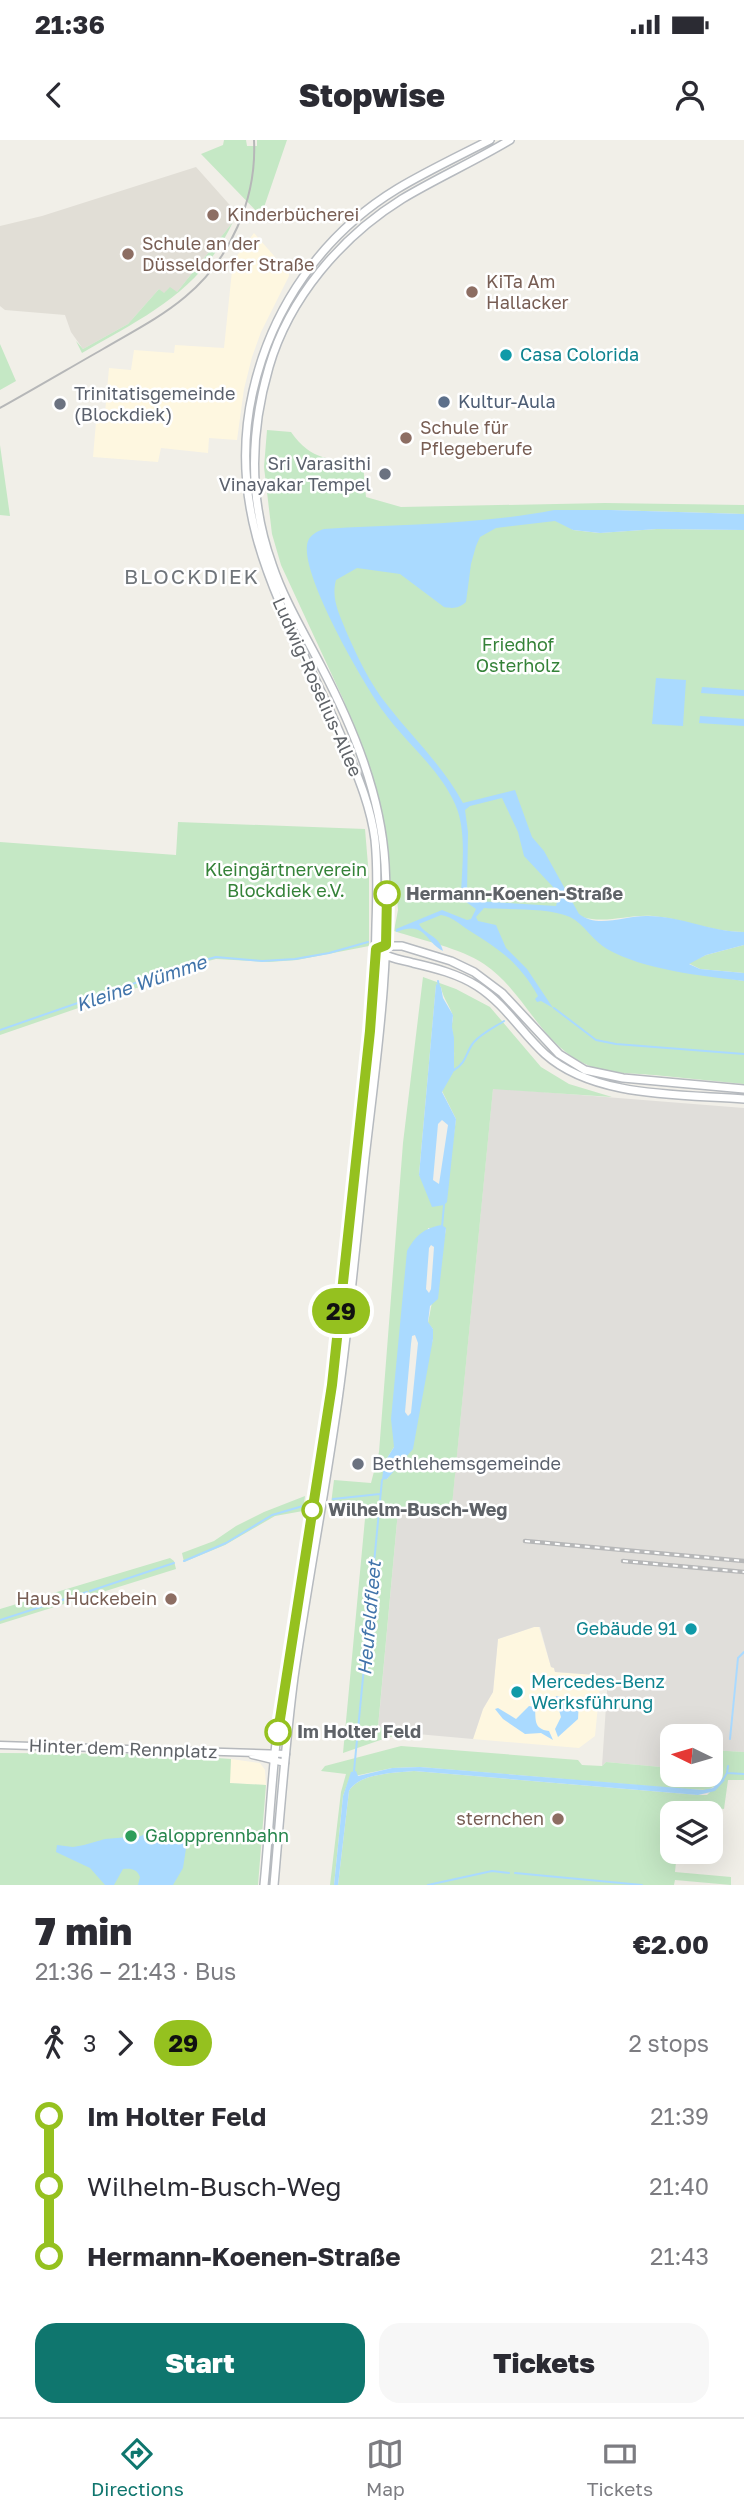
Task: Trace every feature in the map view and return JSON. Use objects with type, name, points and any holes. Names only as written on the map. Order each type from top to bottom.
[{"type":"main road","name":"Ludwig-Roselius-Allee","points":[[264,1885],[275,1757],[332,1385],[367,1068],[376,949],[376,863],[368,806],[362,786],[328,705],[284,615],[262,559],[248,501],[245,468],[248,421],[260,363],[272,331],[296,287],[319,256],[338,235],[395,190],[490,140]]},
{"type":"main road","name":"Ludwig-Roselius-Allee","points":[[274,1885],[293,1682],[340,1385],[386,956],[387,894],[383,836],[370,783],[341,705],[281,588],[262,529],[254,461],[260,402],[271,359],[290,316],[313,280],[347,241],[400,200],[510,140]]},
{"type":"main road","points":[[376,949],[386,945],[402,946],[451,961],[474,972],[513,1003],[559,1054],[584,1070],[623,1078],[744,1089]]},
{"type":"main road","points":[[376,949],[386,956],[456,975],[479,987],[505,1009],[545,1054],[588,1080],[624,1088],[744,1099]]},
{"type":"street","name":"Hinter dem Rennplatz","points":[[0,1745],[247,1754],[286,1759]]},
{"type":"shaded area","name":"Schule an der Düsseldorfer Straße","points":[[196,167],[236,212],[233,222],[177,292],[164,294],[159,289],[128,324],[83,349],[71,332],[65,315],[5,310],[0,306],[0,226],[42,216]]},
{"type":"shaded area","points":[[254,233],[289,276],[261,332],[252,357],[244,389],[237,440],[209,438],[208,453],[161,448],[158,462],[93,457],[96,422],[105,413],[109,368],[131,370],[134,350],[174,353],[175,345],[224,348],[233,261]]},
{"type":"shaded area","points":[[493,1088],[744,1108],[744,1752],[723,1751],[723,1724],[660,1724],[660,1767],[606,1762],[602,1766],[608,1676],[555,1672],[551,1667],[540,1627],[498,1639],[493,1692],[483,1709],[473,1739],[378,1728],[398,1511],[451,1515]]},
{"type":"shaded area","points":[[539,1627],[555,1672],[601,1675],[595,1736],[579,1748],[473,1739],[483,1709],[493,1692],[498,1639]]},
{"type":"shaded area","points":[[231,1759],[260,1763],[265,1770],[266,1785],[229,1783]]},
{"type":"green space","points":[[224,140],[246,140],[247,146],[257,146],[257,140],[287,140],[261,216],[201,154],[223,145]]},
{"type":"green space","points":[[233,222],[220,246],[187,285],[148,314],[82,353],[76,341],[83,349],[128,324],[159,289],[164,293],[170,287],[177,292]]},
{"type":"green space","points":[[0,344],[16,381],[0,390]]},
{"type":"green space","name":"Friedhof Osterholz","points":[[267,430],[291,432],[306,449],[322,457],[363,464],[366,497],[401,507],[605,503],[744,505],[744,514],[554,511],[573,530],[599,533],[657,529],[744,530],[744,932],[653,916],[600,920],[582,917],[641,962],[744,981],[744,1084],[617,1072],[590,1066],[566,1053],[542,1028],[510,987],[484,964],[452,949],[394,931],[398,910],[396,886],[391,885],[382,819],[344,701],[281,565],[272,534],[264,467]]},
{"type":"green space","points":[[0,445],[10,516],[0,515]]},
{"type":"green space","name":"Kleingärtnerverein Blockdiek e.V.","points":[[178,822],[365,829],[369,877],[369,946],[297,960],[269,962],[216,959],[189,966],[151,983],[0,1035],[0,842],[176,855]]},
{"type":"green space","points":[[744,945],[744,973],[700,969],[688,963],[706,955]]},
{"type":"green space","points":[[423,977],[456,989],[490,1007],[541,1067],[569,1084],[612,1097],[493,1089],[451,1516],[398,1511],[378,1727],[417,1731],[417,1734],[389,1737],[343,1753],[366,1508],[331,1504],[334,1480],[371,1483],[379,1452],[403,1143]],"holes":[[[436,985],[441,987],[453,1017],[454,1061],[442,1091],[456,1119],[444,1205],[419,1175]],[[428,1228],[446,1229],[428,1323],[433,1329],[433,1339],[398,1464],[387,1479],[384,1463],[394,1447]]]},
{"type":"green space","points":[[305,1496],[303,1511],[275,1516],[225,1545],[184,1562],[182,1553],[214,1541],[264,1512]]},
{"type":"green space","points":[[170,1558],[176,1569],[0,1624],[0,1609]]},
{"type":"green space","points":[[401,1746],[578,1760],[582,1765],[602,1766],[606,1762],[660,1767],[660,1787],[420,1767],[392,1768],[350,1777],[343,1796],[334,1885],[330,1885],[341,1792],[346,1774],[321,1771],[325,1766]]},
{"type":"green space","points":[[723,1751],[744,1752],[744,1780],[728,1780],[724,1809],[723,1801],[660,1801],[660,1864],[676,1864],[675,1872],[731,1877],[731,1885],[675,1880],[674,1885],[338,1885],[349,1791],[369,1777],[414,1771],[707,1795],[715,1787],[723,1787]]},
{"type":"green space","name":"Galopprennbahn","points":[[0,1753],[159,1754],[231,1759],[230,1783],[266,1785],[258,1885],[0,1885]]},
{"type":"green space","points":[[660,1787],[713,1787],[708,1790]]},
{"type":"water","points":[[554,510],[744,514],[744,530],[657,529],[600,533],[573,530],[555,521],[496,528],[480,537],[471,564],[466,602],[454,608],[444,607],[400,574],[357,568],[336,580],[334,593],[338,612],[355,650],[381,697],[437,764],[463,803],[515,790],[532,837],[544,851],[579,914],[595,921],[639,916],[660,917],[720,930],[744,932],[744,945],[706,955],[689,964],[700,969],[744,973],[744,981],[674,971],[638,962],[602,946],[575,920],[561,914],[539,910],[484,908],[476,917],[478,921],[496,925],[506,948],[527,969],[553,1008],[541,1001],[537,1002],[535,999],[538,996],[531,985],[509,959],[449,917],[441,915],[419,924],[439,942],[443,951],[419,930],[413,928],[396,932],[396,929],[442,910],[467,920],[471,919],[476,909],[466,902],[461,894],[463,848],[459,814],[440,779],[383,711],[348,653],[312,576],[307,556],[308,541],[324,529],[525,515]],"holes":[[[502,798],[518,832],[524,856],[554,888],[558,898],[556,906],[477,901],[467,895],[468,832],[465,810],[470,806]]]},
{"type":"water","points":[[656,678],[686,680],[683,726],[652,724]]},
{"type":"water","points":[[702,687],[744,690],[744,696],[701,693]]},
{"type":"water","points":[[700,716],[744,719],[744,726],[699,723]]},
{"type":"water","points":[[436,984],[441,987],[443,998],[453,1015],[454,1038],[454,1071],[442,1092],[456,1119],[447,1202],[444,1205],[432,1207],[419,1175]],"holes":[[[442,1120],[448,1125],[439,1184],[433,1180],[438,1124]]]},
{"type":"water","points":[[442,1225],[446,1228],[438,1299],[430,1306],[428,1322],[433,1329],[433,1339],[413,1449],[387,1479],[382,1480],[384,1463],[394,1447],[391,1419],[407,1251],[421,1233]],"holes":[[[431,1245],[434,1247],[429,1293],[426,1289]],[[415,1335],[418,1343],[411,1413],[408,1416],[405,1412],[412,1336]]]},
{"type":"water","points":[[556,1696],[579,1701],[578,1719],[558,1737],[555,1729],[561,1717],[554,1705]]},
{"type":"water","points":[[529,1706],[535,1707],[538,1726],[549,1731],[553,1740],[541,1733],[525,1734],[503,1719],[495,1709],[498,1708],[516,1719]]},
{"type":"water","points":[[420,1767],[703,1790],[719,1787],[715,1791],[698,1795],[414,1771],[369,1777],[349,1791],[338,1885],[334,1885],[343,1796],[351,1772],[356,1771],[358,1776],[392,1768]]},
{"type":"water","points":[[153,1829],[166,1841],[181,1839],[187,1842],[183,1868],[173,1885],[138,1885],[139,1874],[123,1869],[114,1885],[105,1885],[90,1868],[56,1852],[57,1845],[73,1847],[105,1839],[141,1836]]},
{"type":"waterway","name":"Kleine Wümme","points":[[0,1030],[216,957],[262,961],[295,959],[368,942]]},
{"type":"waterway","name":"Heufeldfleet","points":[[438,981],[439,987]]},
{"type":"waterway","name":"Kleine Wümme","points":[[554,1008],[596,1040],[744,1054]]},
{"type":"waterway","name":"Heufeldfleet","points":[[454,1070],[477,1039],[504,1021]]},
{"type":"waterway","name":"Heufeldfleet","points":[[442,1227],[444,1205]]},
{"type":"waterway","name":"Heufeldfleet","points":[[354,1771],[382,1480]]},
{"type":"waterway","points":[[333,1499],[380,1494]]},
{"type":"waterway","points":[[184,1561],[226,1543],[272,1515],[303,1506]]},
{"type":"waterway","points":[[90,1591],[174,1563]]},
{"type":"waterway","points":[[0,1620],[87,1592]]},
{"type":"waterway","points":[[730,1739],[738,1658],[744,1652]]},
{"type":"waterway","name":"Heufeldfleet","points":[[723,1779],[728,1766]]},
{"type":"waterway","name":"Heufeldfleet","points":[[728,1773],[744,1774]]},
{"type":"waterway","points":[[428,1885],[492,1871],[509,1873]]},
{"type":"waterway","points":[[515,1873],[642,1885]]},
{"type":"tram line","points":[[0,408],[155,318],[201,282],[227,247],[245,206],[251,184],[254,140]]},
{"type":"railway","points":[[525,1541],[744,1561]]},
{"type":"railway","points":[[623,1561],[744,1572]]},
{"type":"bus line","name":"29","points":[[278,1732],[332,1385],[370,1031],[376,949],[386,945],[387,894]]},
{"type":"place","name":"Kinderbücherei","points":[[213,215]]},
{"type":"place","name":"Schule an der Düsseldorfer Straße","points":[[128,254]]},
{"type":"place","name":"KiTa Am Hallacker","points":[[472,292]]},
{"type":"place","name":"Casa Colorida","points":[[506,355]]},
{"type":"place","name":"Kultur-Aula","points":[[444,402]]},
{"type":"place","name":"Trinitatisgemeinde (Blockdiek)","points":[[60,404]]},
{"type":"place","name":"Schule für Pflegeberufe","points":[[406,438]]},
{"type":"place","name":"Sri Varasithi Vinayakar Tempel","points":[[385,474]]},
{"type":"place","name":"Hermann-Koenen-Straße","points":[[387,894]]},
{"type":"place","name":"Bethlehemsgemeinde","points":[[358,1464]]},
{"type":"place","name":"Wilhelm-Busch-Weg","points":[[312,1510]]},
{"type":"place","name":"Haus Huckebein","points":[[171,1599]]},
{"type":"place","name":"Gebäude 91","points":[[691,1629]]},
{"type":"place","name":"Mercedes-Benz Werksführung","points":[[517,1692]]},
{"type":"place","name":"Im Holter Feld","points":[[278,1732]]},
{"type":"place","name":"sternchen","points":[[558,1819]]},
{"type":"place","name":"Galopprennbahn","points":[[131,1836]]},
{"type":"district","name":"BLOCKDIEK","points":[[192,577]]}]
